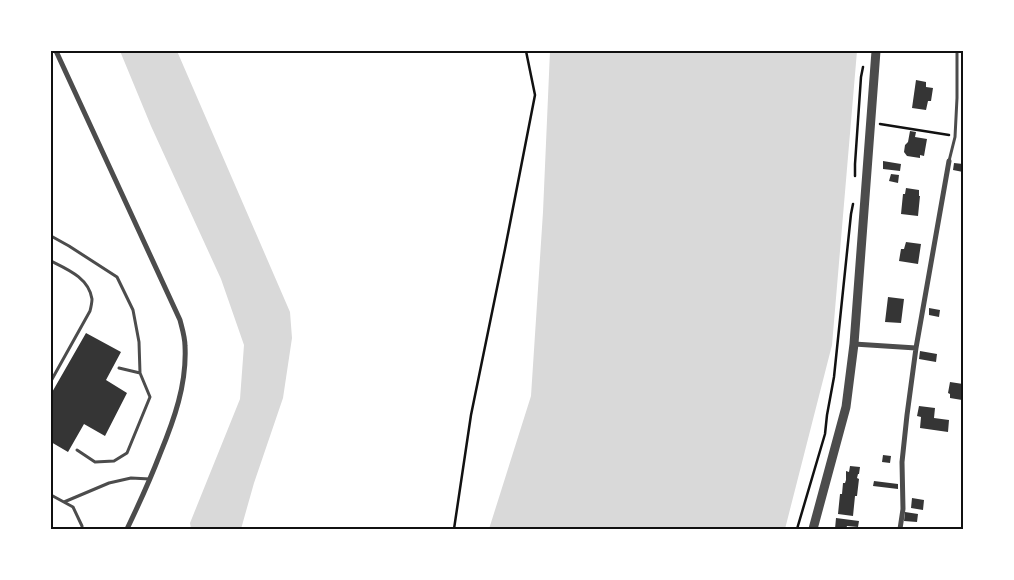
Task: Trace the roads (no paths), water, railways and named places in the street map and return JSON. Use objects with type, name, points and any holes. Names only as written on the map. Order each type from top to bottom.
[{"type":"street","points":[[56,51],[180,320],[186,345],[184,378],[179,401],[150,479],[127,529]]},
{"type":"street","points":[[813,529],[846,407],[854,344],[876,51]]},
{"type":"street","points":[[900,529],[903,509],[902,462],[916,348],[949,161]]},
{"type":"street","points":[[854,344],[916,348]]},
{"type":"lane","points":[[949,161],[955,136],[957,51]]},
{"type":"lane","points":[[51,236],[117,277],[133,310],[139,342],[140,373],[150,397],[127,453],[114,461],[95,462],[77,450]]},
{"type":"lane","points":[[51,261],[76,274],[86,285],[92,299],[90,311],[51,380]]},
{"type":"lane","points":[[119,368],[140,373]]},
{"type":"lane","points":[[64,502],[109,483],[131,478],[150,479]]},
{"type":"lane","points":[[51,495],[73,507],[82,529]]}]
